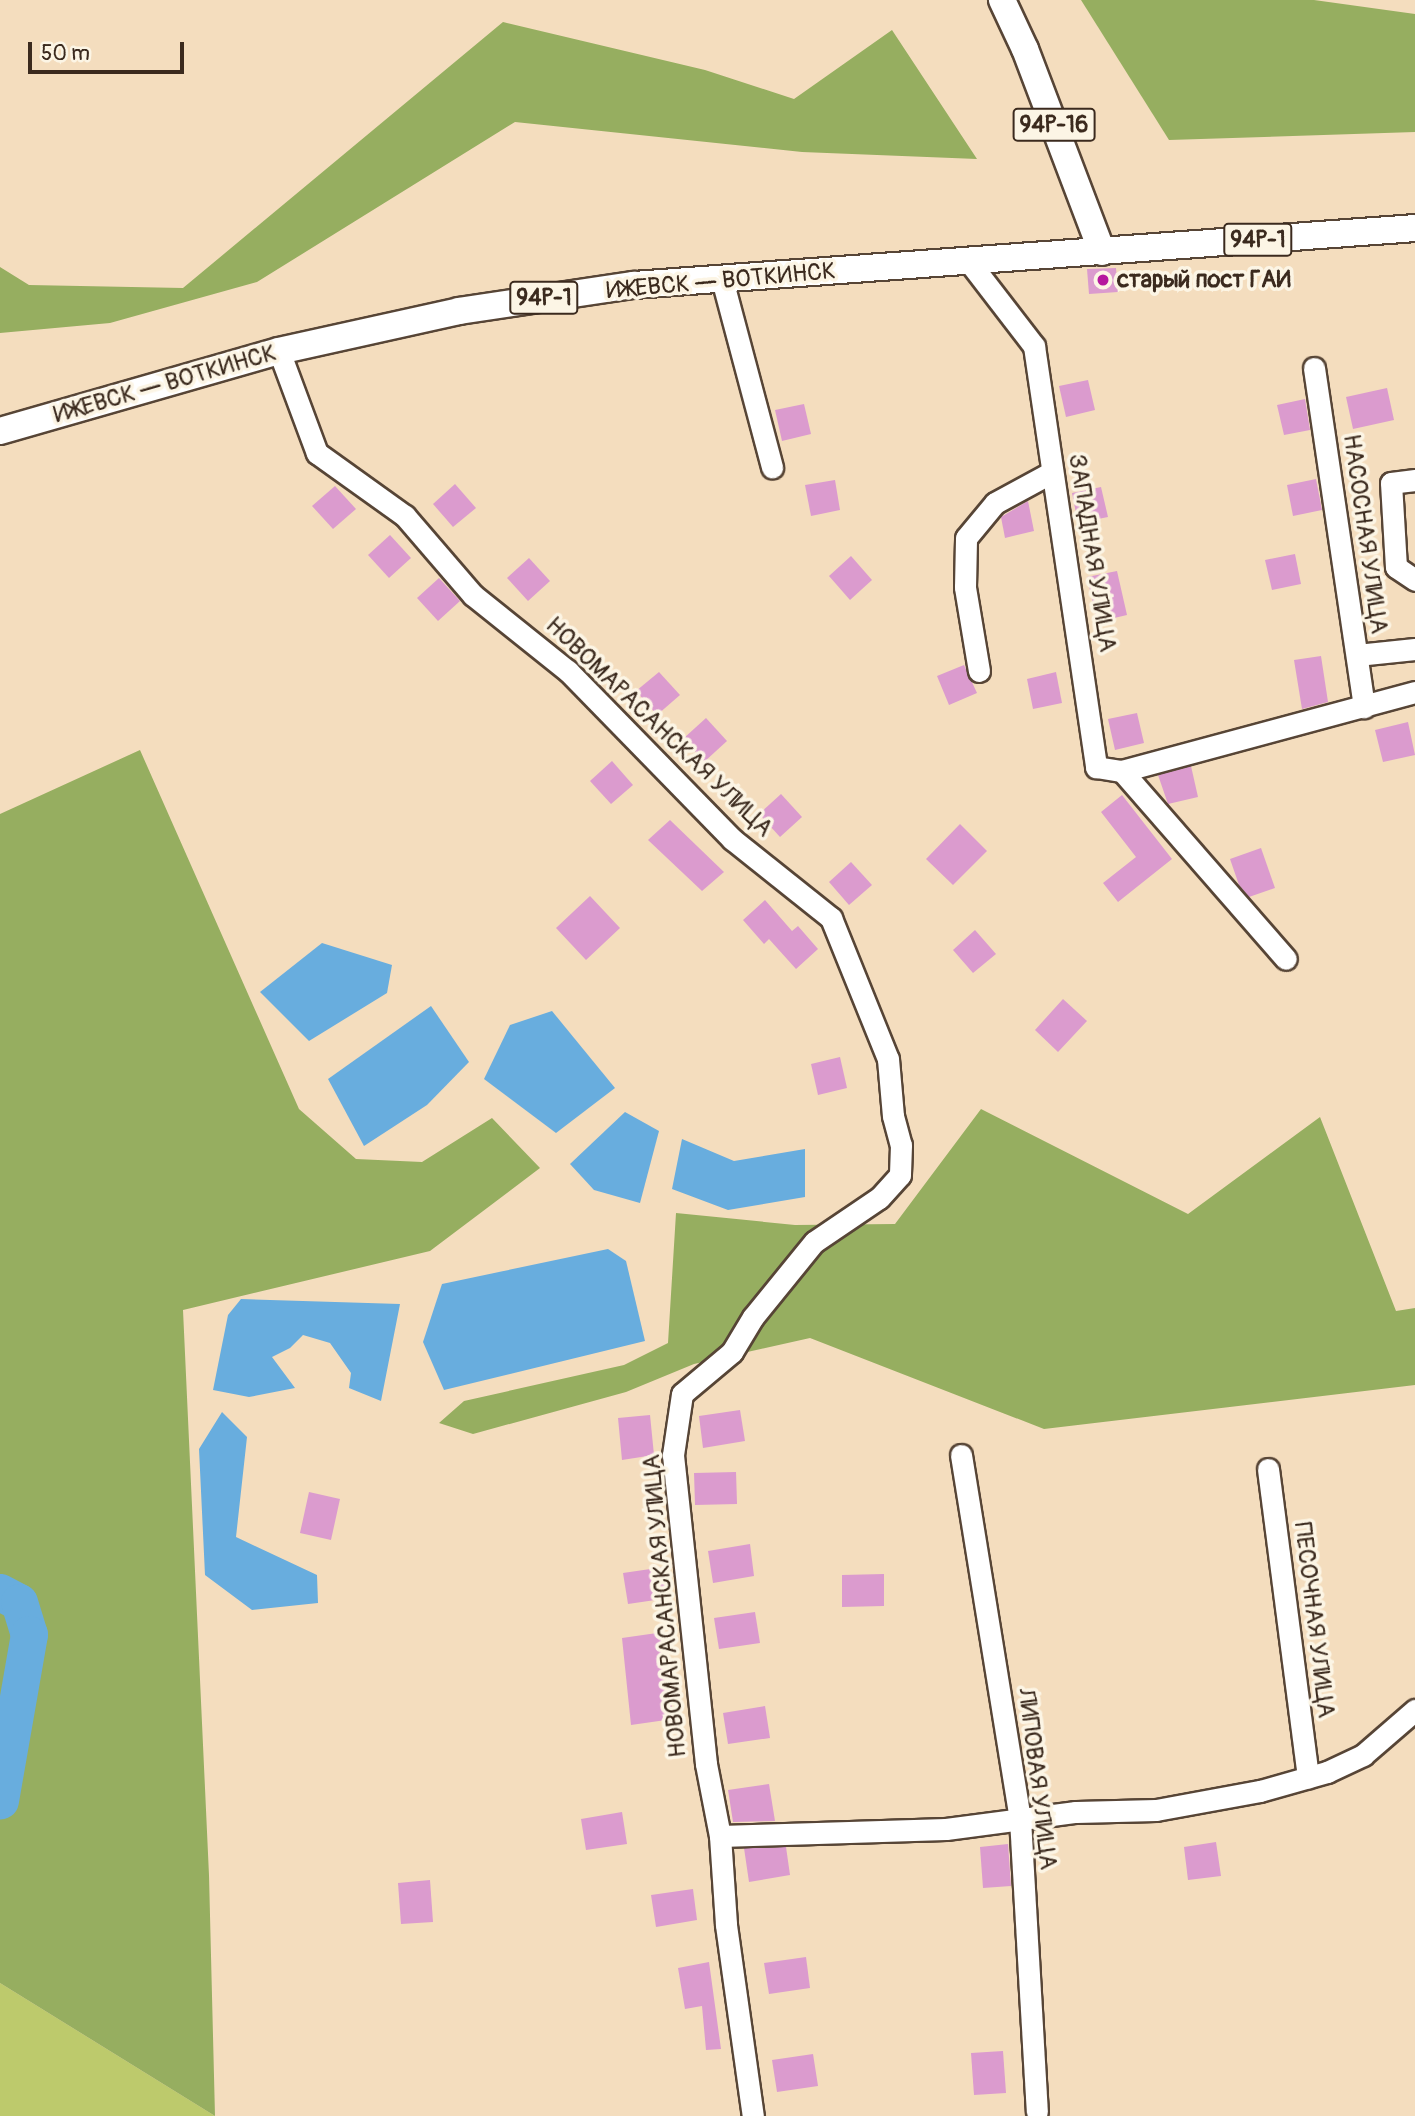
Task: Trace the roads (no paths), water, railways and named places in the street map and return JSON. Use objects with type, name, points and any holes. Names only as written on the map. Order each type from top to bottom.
[{"type":"main road","name":"94Р-16","points":[[1002,0],[1025,49],[1102,252]]},
{"type":"main road","name":"ИЖЕВСК — ВОТКИНСК","points":[[0,431],[279,351],[459,311],[634,285],[970,263],[1415,228]]},
{"type":"street","name":"ЗАПАДНАЯ УЛИЦА","points":[[970,263],[1034,346],[1096,767],[1122,771]]},
{"type":"street","points":[[722,279],[772,467]]},
{"type":"street","name":"НОВОМАРАСАНСКАЯ УЛИЦА","points":[[279,351],[301,420],[317,453],[405,516],[473,596],[568,671],[732,839],[831,918],[888,1059],[893,1116],[901,1145],[900,1175],[879,1198],[814,1242],[752,1317],[732,1352],[682,1394],[673,1455],[706,1763],[720,1836],[726,1925],[753,2116]]},
{"type":"street","name":"НАСОСНАЯ УЛИЦА","points":[[1314,368],[1364,707]]},
{"type":"street","points":[[979,671],[965,587],[966,538],[995,503],[1052,472]]},
{"type":"street","points":[[1415,480],[1391,483],[1396,567],[1415,580]]},
{"type":"street","points":[[1357,655],[1415,649]]},
{"type":"street","points":[[1286,958],[1122,771],[1415,692]]},
{"type":"street","name":"ЛИПОВАЯ УЛИЦА","points":[[961,1455],[1020,1819],[1037,2112]]},
{"type":"street","name":"ПЕСОЧНАЯ УЛИЦА","points":[[1268,1469],[1308,1777]]},
{"type":"street","points":[[720,1836],[946,1829],[1020,1819],[1156,1810],[1308,1777],[1363,1755],[1415,1710]]},
{"type":"water","points":[[322,943],[392,965],[387,993],[309,1041],[260,992]]},
{"type":"water","points":[[431,1006],[469,1062],[427,1105],[364,1146],[328,1079]]},
{"type":"water","points":[[552,1011],[615,1088],[556,1133],[484,1079],[510,1025]]},
{"type":"water","points":[[625,1112],[659,1131],[640,1203],[594,1190],[570,1164]]},
{"type":"water","points":[[682,1139],[734,1161],[805,1149],[805,1197],[728,1210],[672,1189]]},
{"type":"water","points":[[608,1249],[626,1261],[645,1341],[444,1390],[423,1342],[442,1284]]},
{"type":"water","points":[[241,1299],[400,1304],[381,1401],[349,1388],[351,1373],[330,1343],[303,1335],[290,1348],[272,1357],[295,1388],[249,1397],[213,1390],[228,1315]]},
{"type":"water","points":[[222,1412],[247,1437],[236,1537],[317,1575],[318,1603],[252,1610],[205,1575],[199,1449]]},
{"type":"waterway","points":[[0,1592],[19,1602],[29,1634],[0,1801]]},
{"type":"place","name":"старый пост ГАИ","points":[[1103,280]]}]
